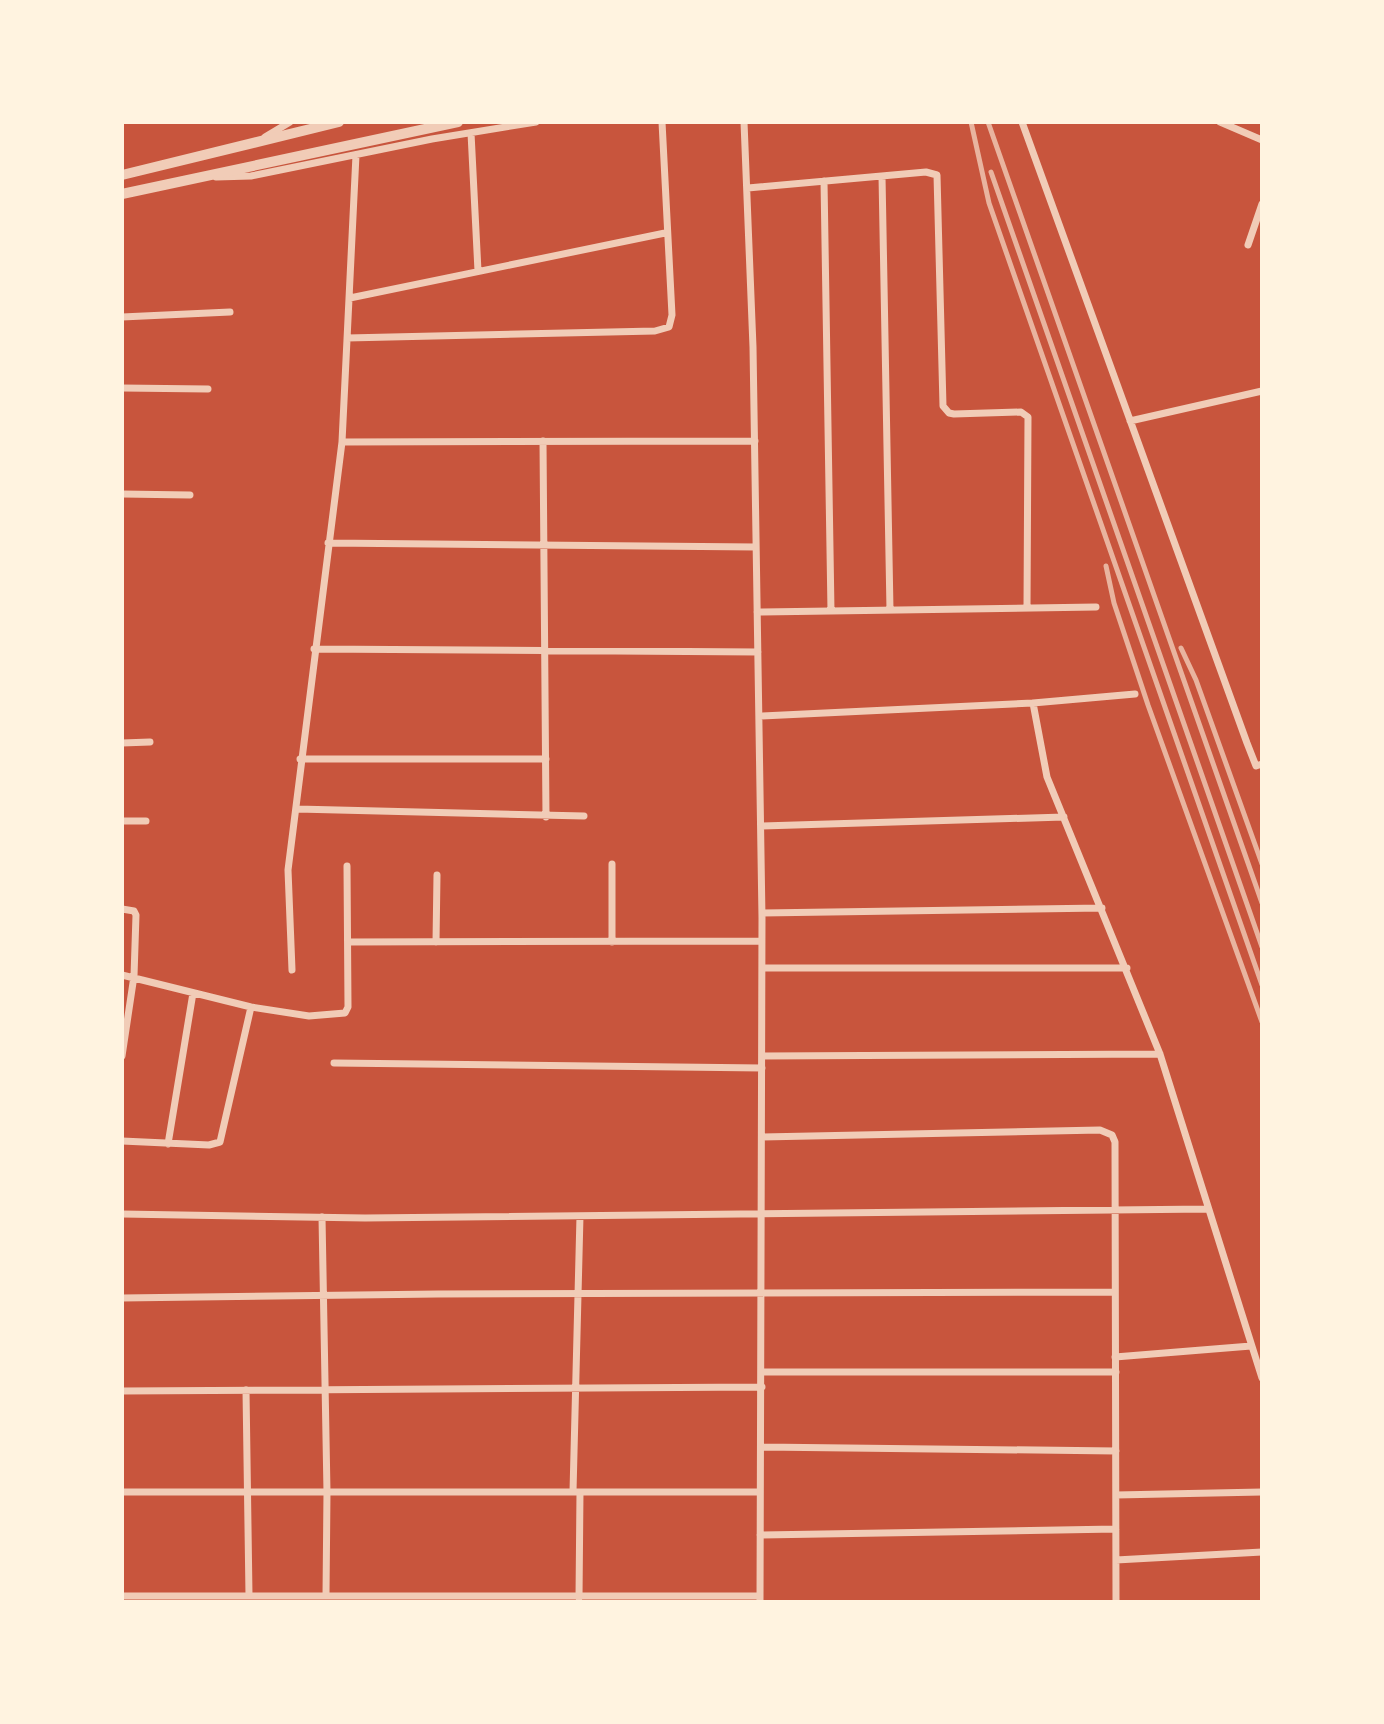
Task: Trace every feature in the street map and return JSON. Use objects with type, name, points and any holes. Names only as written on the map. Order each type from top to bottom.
[{"type":"street","points":[[255,143],[290,122]]},
{"type":"street","points":[[122,176],[339,122]]},
{"type":"street","points":[[122,194],[458,122]]},
{"type":"street","points":[[207,176],[251,176],[536,122]]},
{"type":"street","points":[[347,338],[664,330],[669,327],[671,315],[665,233],[662,122]]},
{"type":"street","points":[[122,1596],[761,1599],[760,716],[755,441],[744,122]]},
{"type":"street","points":[[1022,122],[1247,743],[1256,766],[1262,764]]},
{"type":"street","points":[[1220,122],[1262,140]]},
{"type":"street","points":[[471,133],[478,271]]},
{"type":"street","points":[[292,970],[288,870],[342,442],[356,155]]},
{"type":"street","points":[[748,188],[933,173],[939,181],[945,410],[954,414],[1021,412],[1028,417],[1027,608]]},
{"type":"street","points":[[882,176],[890,610]]},
{"type":"street","points":[[824,181],[831,611]]},
{"type":"street","points":[[1248,245],[1262,204]]},
{"type":"street","points":[[349,298],[665,233]]},
{"type":"street","points":[[122,317],[230,312]]},
{"type":"street","points":[[122,388],[208,389]]},
{"type":"street","points":[[1130,421],[1262,391]]},
{"type":"street","points":[[543,441],[546,817]]},
{"type":"street","points":[[342,442],[755,441]]},
{"type":"street","points":[[122,494],[190,495]]},
{"type":"street","points":[[328,543],[756,547]]},
{"type":"street","points":[[757,612],[1096,607]]},
{"type":"street","points":[[314,649],[758,652]]},
{"type":"street","points":[[760,716],[1033,703],[1135,694]]},
{"type":"street","points":[[1033,703],[1044,767],[1160,1054],[1262,1378]]},
{"type":"street","points":[[122,743],[150,742]]},
{"type":"street","points":[[300,760],[546,759]]},
{"type":"street","points":[[297,808],[584,816]]},
{"type":"street","points":[[761,826],[1064,817]]},
{"type":"street","points":[[122,821],[146,821]]},
{"type":"street","points":[[612,864],[612,942]]},
{"type":"street","points":[[122,975],[251,1007],[309,1016],[345,1013],[348,1007],[349,942],[347,866]]},
{"type":"street","points":[[436,942],[437,875]]},
{"type":"street","points":[[762,913],[1102,908]]},
{"type":"street","points":[[122,909],[134,911],[136,915],[134,976],[122,1056]]},
{"type":"street","points":[[349,942],[762,941]]},
{"type":"street","points":[[762,968],[1127,968]]},
{"type":"street","points":[[168,1144],[192,993]]},
{"type":"street","points":[[122,1141],[209,1145],[220,1142],[251,1007]]},
{"type":"street","points":[[762,1056],[1160,1054]]},
{"type":"street","points":[[334,1063],[762,1068]]},
{"type":"street","points":[[762,1137],[1107,1132],[1115,1142],[1116,1601]]},
{"type":"street","points":[[122,1214],[322,1217],[580,1216],[1208,1209]]},
{"type":"street","points":[[579,1598],[577,1387],[580,1216]]},
{"type":"street","points":[[322,1217],[326,1595]]},
{"type":"street","points":[[122,1298],[1115,1292]]},
{"type":"street","points":[[1115,1357],[1251,1346]]},
{"type":"street","points":[[762,1372],[1115,1372]]},
{"type":"street","points":[[122,1391],[762,1387]]},
{"type":"street","points":[[246,1390],[249,1595]]},
{"type":"street","points":[[761,1447],[1116,1451]]},
{"type":"street","points":[[122,1492],[760,1492]]},
{"type":"street","points":[[1116,1495],[1262,1492]]},
{"type":"street","points":[[760,1535],[1116,1529]]},
{"type":"street","points":[[1116,1560],[1262,1552]]},
{"type":"railway","points":[[971,122],[989,203],[1262,985]]},
{"type":"railway","points":[[988,122],[1262,903]]},
{"type":"railway","points":[[991,172],[1262,947]]},
{"type":"railway","points":[[1106,566],[1114,603],[1148,705],[1262,1022]]},
{"type":"railway","points":[[1181,648],[1196,680],[1262,864]]}]
